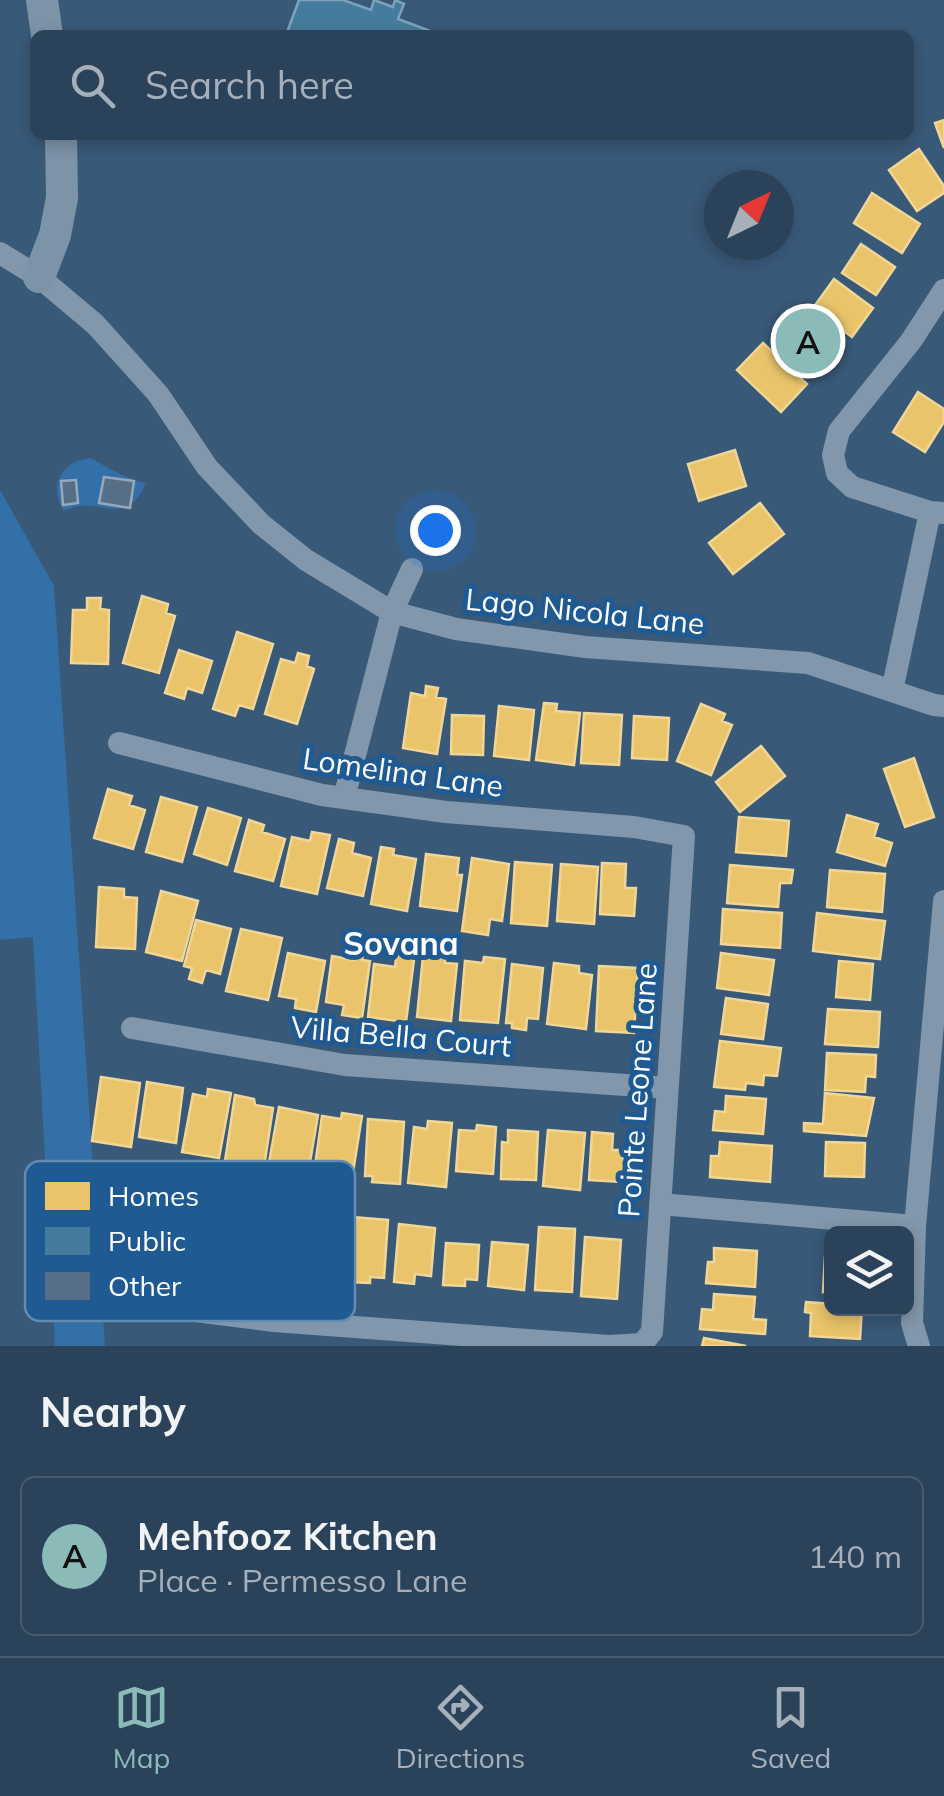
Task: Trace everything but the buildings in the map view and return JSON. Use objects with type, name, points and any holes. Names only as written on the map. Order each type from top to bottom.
[{"type":"street","points":[[42,0],[46,30]]},
{"type":"street","points":[[39,277],[55,236],[62,198],[61,140]]},
{"type":"street","name":"Lago Nicola Lane","points":[[0,254],[39,277],[95,324],[136,366],[208,466],[261,524],[306,560],[392,612],[456,628],[585,647],[808,663],[944,706]]},
{"type":"street","points":[[892,691],[937,512],[852,487],[837,473],[834,455],[839,432],[911,341],[944,290]]},
{"type":"street","points":[[344,798],[392,612],[412,569]]},
{"type":"street","name":"Lomelina Lane","points":[[119,743],[344,798],[446,812],[634,827],[684,836]]},
{"type":"street","name":"Pointe Leone Lane","points":[[274,1321],[609,1346],[642,1344],[652,1332],[684,836]]},
{"type":"street","points":[[920,1346],[912,1323],[915,1226],[944,901]]},
{"type":"street","name":"Villa Bella Court","points":[[132,1028],[345,1065],[667,1088]]},
{"type":"street","points":[[660,1204],[915,1226]]},
{"type":"shaded area","points":[[90,458],[146,484],[137,498],[119,509],[77,506],[64,511],[57,493],[60,477],[71,464]]},
{"type":"shaded area","points":[[0,490],[54,586],[93,1161],[45,1161],[33,937],[0,940]]},
{"type":"shaded area","points":[[54,1321],[103,1321],[105,1346],[55,1346]]},
{"type":"place","name":"Mehfooz Kitchen","points":[[808,341]]},
{"type":"district","name":"Sovana","points":[[401,943]]}]
